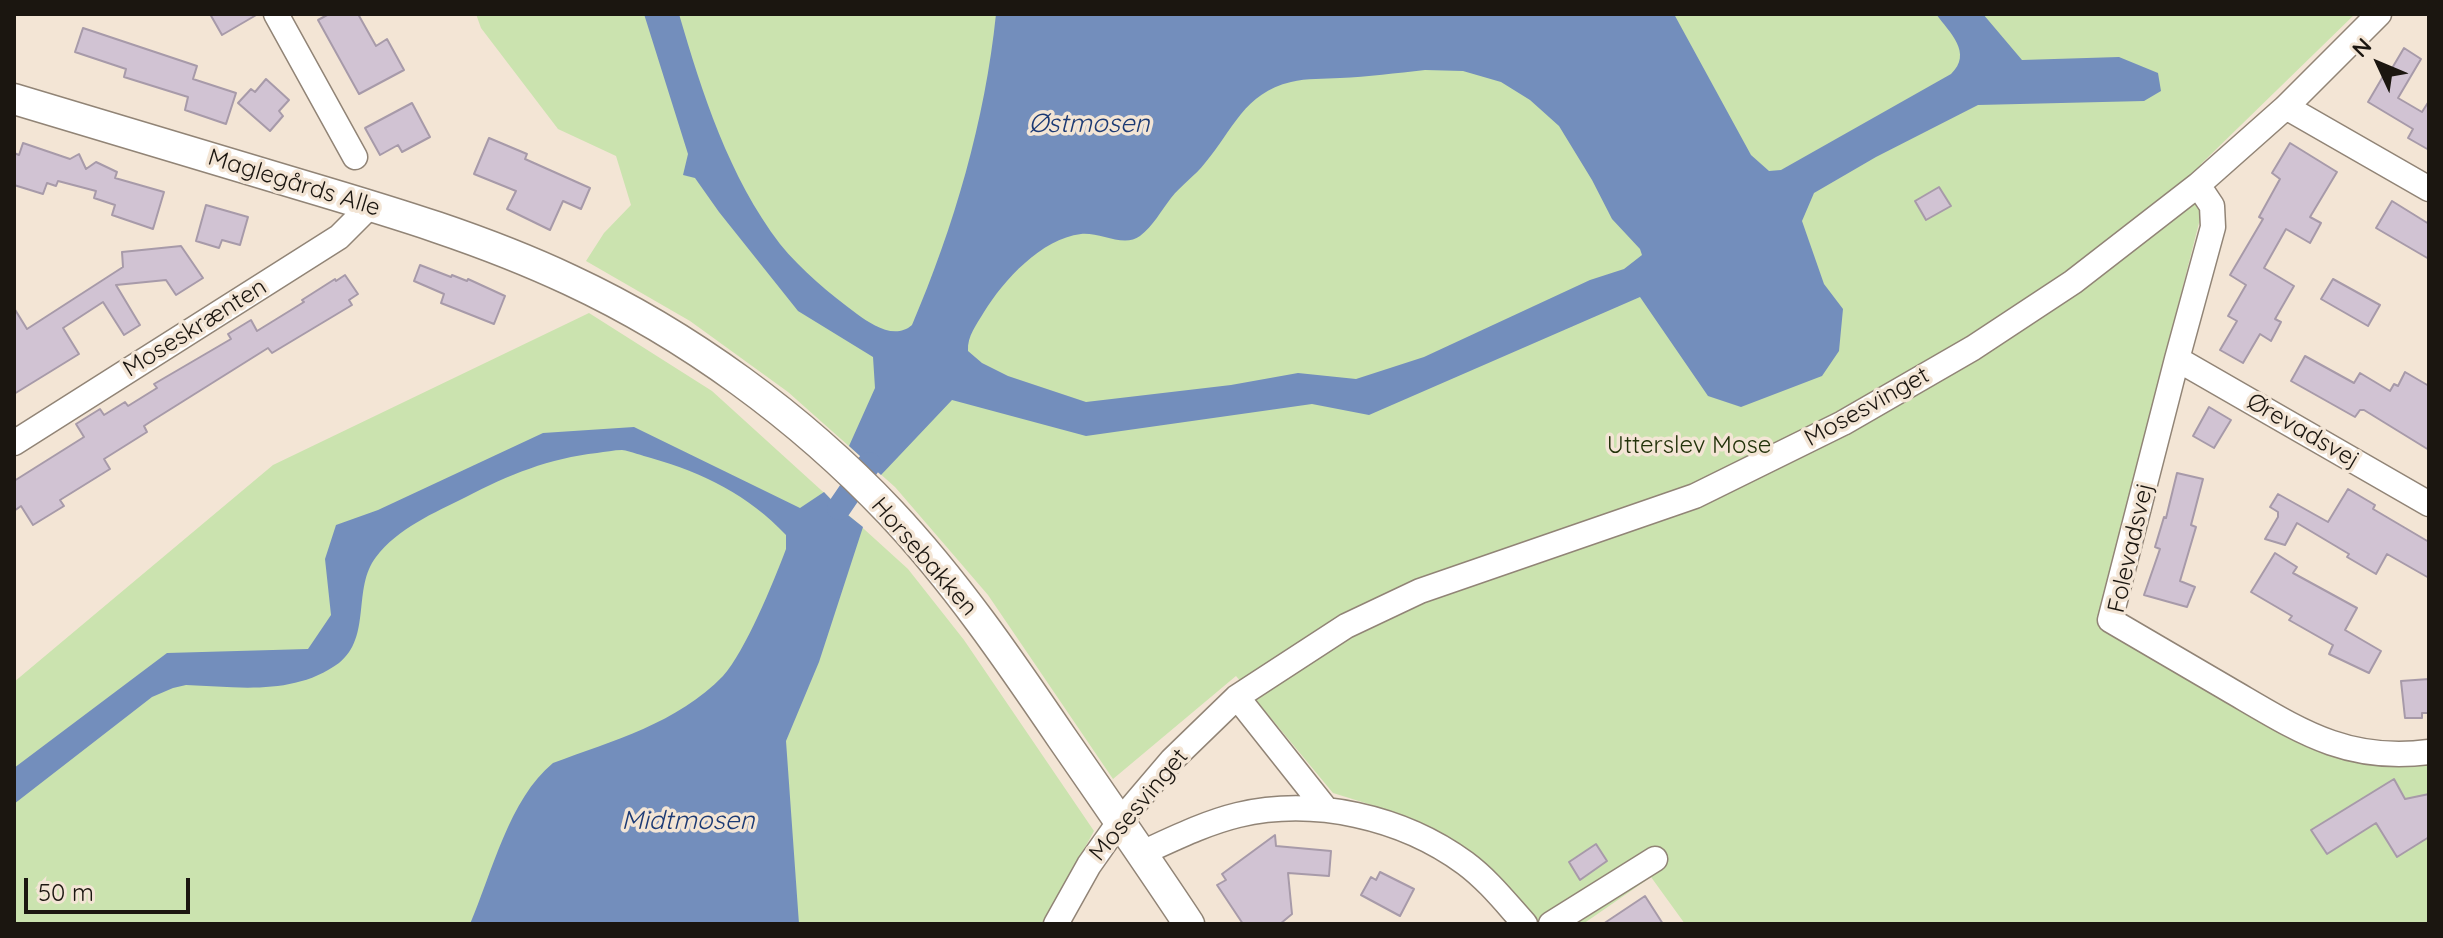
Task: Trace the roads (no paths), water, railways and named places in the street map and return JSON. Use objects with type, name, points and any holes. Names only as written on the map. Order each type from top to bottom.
[{"type":"street","points":[[276,14],[355,157]]},
{"type":"street","name":"Mosesvinget","points":[[1056,924],[1089,865],[1120,821],[1172,760],[1237,697],[1346,626],[1420,591],[1695,496],[1843,423],[1973,348],[2073,282],[2198,185],[2286,107],[2379,14]]},
{"type":"street","name":"Maglegårds Alle","points":[[14,99],[460,234],[569,279]]},
{"type":"street","points":[[2286,107],[2429,189]]},
{"type":"street","name":"Folevadsvej","points":[[2198,185],[2212,206],[2213,227],[2110,620],[2311,737],[2360,752],[2402,756],[2429,752]]},
{"type":"street","name":"Moseskrænten","points":[[14,443],[339,237],[370,206]]},
{"type":"street","name":"Horsebakken","points":[[569,279],[692,348],[761,397],[826,451],[889,511],[954,587],[998,645],[1189,924]]},
{"type":"street","name":"Ørevadsvej","points":[[2177,359],[2429,504]]},
{"type":"street","points":[[1237,697],[1325,808]]},
{"type":"street","points":[[1142,853],[1195,829],[1238,815],[1325,808],[1390,826],[1424,840],[1465,863],[1525,924]]},
{"type":"street","points":[[1551,924],[1655,859]]},
{"type":"water","name":"Østmosen","points":[[644,14],[679,14],[719,134],[746,191],[780,244],[816,281],[857,314],[877,326],[898,331],[912,325],[954,212],[976,134],[996,14],[1674,14],[1751,155],[1769,171],[1781,170],[1951,74],[1957,66],[1960,51],[1936,14],[1983,14],[2022,60],[2119,57],[2158,73],[2161,91],[2144,101],[1978,105],[1876,157],[1814,193],[1802,221],[1824,284],[1843,309],[1839,351],[1822,376],[1741,407],[1708,396],[1640,297],[1369,415],[1312,404],[1086,436],[952,400],[881,475],[849,446],[875,388],[873,357],[798,311],[695,178],[683,175],[688,154]],"holes":[[[1425,70],[1463,71],[1501,82],[1530,100],[1559,126],[1612,219],[1642,255],[1624,269],[1590,280],[1424,357],[1356,379],[1298,373],[1231,385],[1086,402],[1008,376],[982,363],[968,351],[971,335],[984,312],[1025,263],[1066,237],[1088,234],[1127,240],[1140,236],[1175,193],[1205,163],[1241,114],[1275,87],[1303,80]]]},
{"type":"water","name":"Midtmosen","points":[[634,427],[800,508],[824,492],[863,527],[819,662],[786,741],[799,924],[470,924],[513,816],[538,778],[553,763],[665,718],[686,706],[723,676],[749,634],[786,549],[786,535],[741,497],[707,478],[622,450],[580,455],[530,469],[482,489],[406,529],[385,547],[369,569],[359,626],[349,652],[322,674],[303,681],[265,687],[186,685],[173,688],[152,697],[14,804],[14,768],[167,653],[308,649],[331,615],[325,559],[336,525],[378,510],[543,433]]},
{"type":"waterway","points":[[839,508],[869,464]]},
{"type":"park label","name":"Utterslev Mose","points":[[1689,446]]}]
